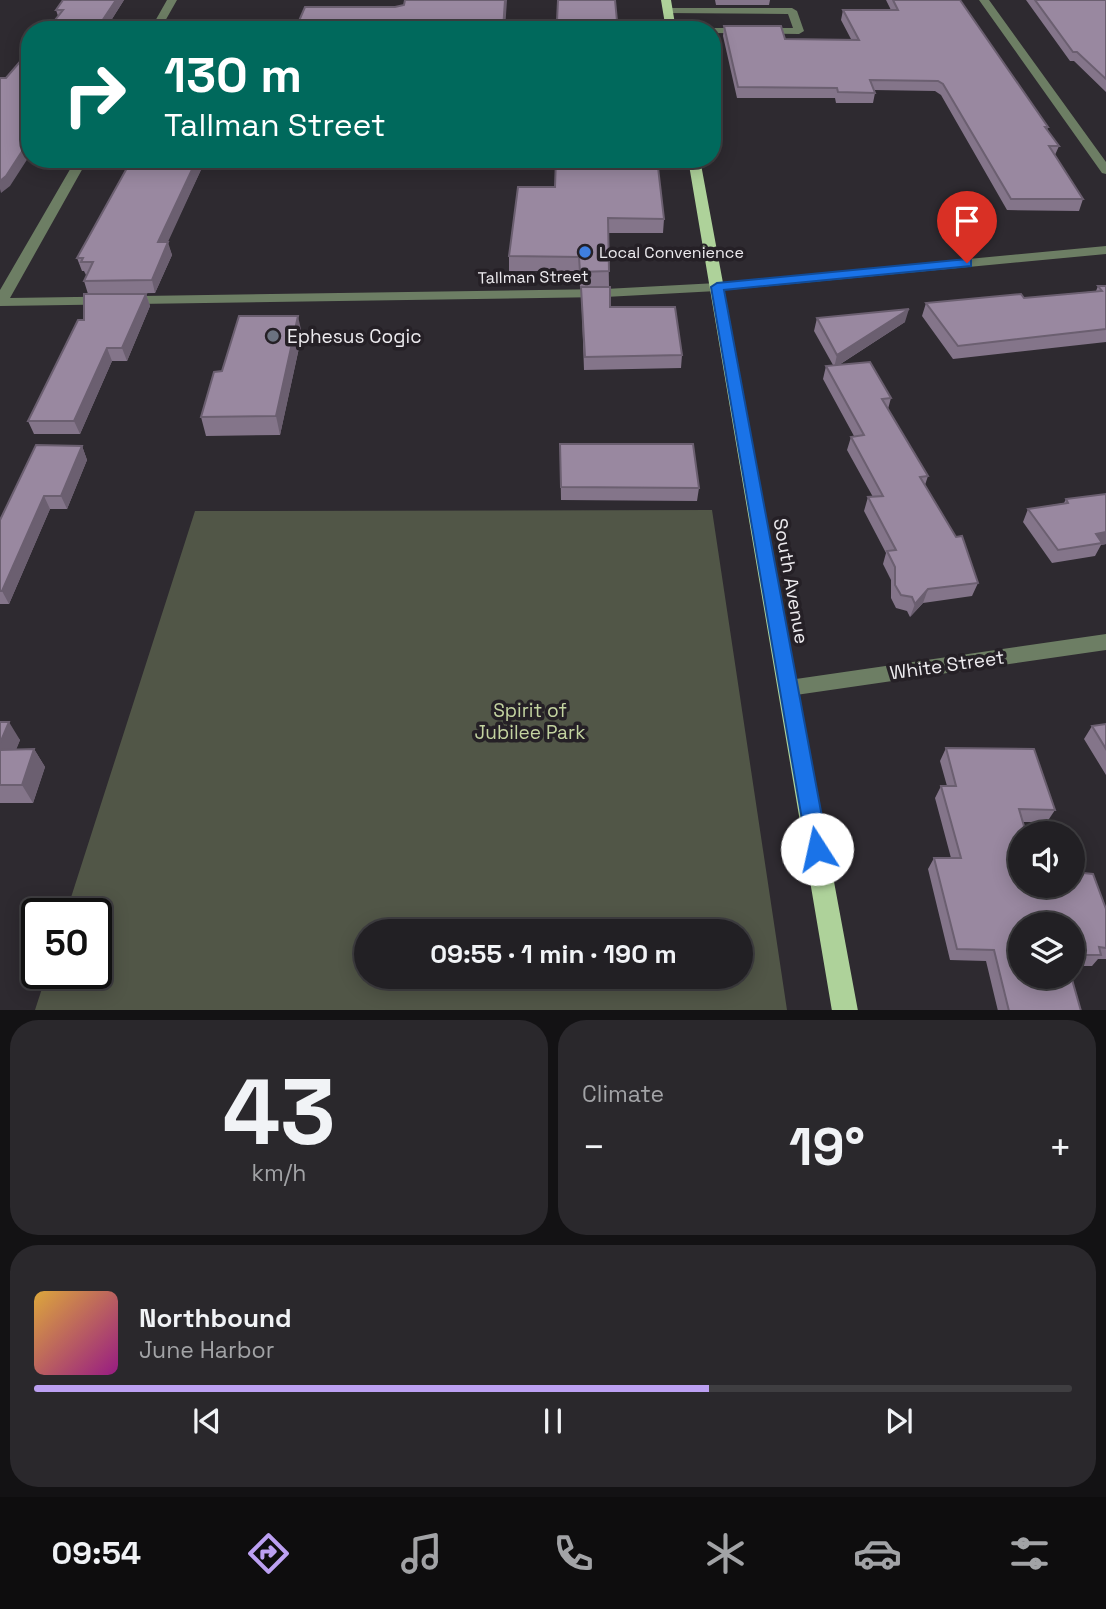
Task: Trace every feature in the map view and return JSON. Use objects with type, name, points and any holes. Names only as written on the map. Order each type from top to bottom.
[{"type":"main road","name":"South Avenue","points":[[696,168],[845,1010]]},
{"type":"street","points":[[160,21],[172,0]]},
{"type":"street","points":[[984,0],[1106,170]]},
{"type":"street","points":[[667,6],[792,11],[799,30],[721,30]]},
{"type":"street","points":[[0,302],[77,168]]},
{"type":"street","name":"Tallman Street","points":[[0,302],[605,293],[717,287],[1106,250]]},
{"type":"street","name":"White Street","points":[[789,688],[1106,642]]},
{"type":"green space","name":"Spirit of Jubilee Park","points":[[712,510],[787,1010],[35,1010],[42,989],[112,989],[112,898],[71,898],[195,511]]},
{"type":"building","points":[[63,0],[116,0],[102,21],[54,21],[63,10],[56,10]]},
{"type":"building","points":[[405,0],[505,0],[504,21],[299,21],[305,7],[404,5]]},
{"type":"building","points":[[558,0],[615,0],[617,21],[557,21]]},
{"type":"building","points":[[893,0],[960,0],[1048,127],[1045,127],[1059,146],[1049,146],[1083,199],[1011,199],[943,84],[938,81],[870,80],[875,93],[838,92],[837,88],[738,87],[724,26],[781,26],[785,39],[859,40],[843,10],[898,10]]},
{"type":"building","points":[[1035,0],[1106,0],[1106,79],[1077,52],[1073,52]]},
{"type":"building","points":[[21,60],[21,153],[0,181],[0,78],[6,78]]},
{"type":"building","points":[[127,168],[193,168],[158,242],[168,242],[152,280],[84,281],[93,262],[81,262],[83,258],[77,258]]},
{"type":"building","points":[[556,168],[658,168],[664,219],[608,218],[609,271],[580,272],[579,257],[509,256],[518,187],[555,187]]},
{"type":"building","points":[[1098,286],[1106,286],[1106,329],[958,346],[926,303],[1021,294],[1024,298],[1102,291]]},
{"type":"building","points":[[581,287],[610,287],[610,307],[675,307],[682,355],[585,357]]},
{"type":"building","points":[[84,294],[146,294],[122,348],[107,348],[74,421],[28,421],[78,320],[84,320]]},
{"type":"building","points":[[909,309],[837,355],[817,318]]},
{"type":"building","points":[[239,316],[298,316],[276,416],[201,417],[214,372],[222,371]]},
{"type":"building","points":[[870,362],[891,398],[882,399],[928,476],[920,477],[956,537],[962,536],[978,583],[928,589],[915,604],[912,597],[901,595],[895,585],[895,567],[887,551],[896,550],[868,497],[883,496],[851,437],[864,435],[826,366]]},
{"type":"building","points":[[560,444],[693,444],[699,488],[561,487]]},
{"type":"building","points":[[36,445],[82,446],[61,496],[44,496],[0,591],[0,520]]},
{"type":"building","points":[[1106,494],[1106,532],[1096,534],[1102,543],[1058,550],[1028,509],[1068,503],[1066,499]]},
{"type":"building","points":[[0,722],[9,722],[0,743]]},
{"type":"building","points":[[1106,724],[1106,749],[1092,726]]},
{"type":"building","points":[[946,748],[1034,749],[1055,810],[1019,809],[1022,821],[1008,821],[1008,898],[1085,898],[1085,873],[1093,874],[1106,909],[1106,948],[1099,947],[1101,955],[1085,955],[1085,912],[1008,912],[1008,989],[1075,989],[1081,1010],[1009,1010],[994,950],[957,949],[934,858],[961,858],[941,786],[956,786]]},
{"type":"building","points":[[34,749],[22,785],[0,785],[0,750]]},
{"type":"place","name":"Local Convenience","points":[[585,252]]},
{"type":"place","name":"Ephesus Cogic","points":[[273,336]]},
{"type":"route","points":[[817,849],[717,287],[967,263]]}]
